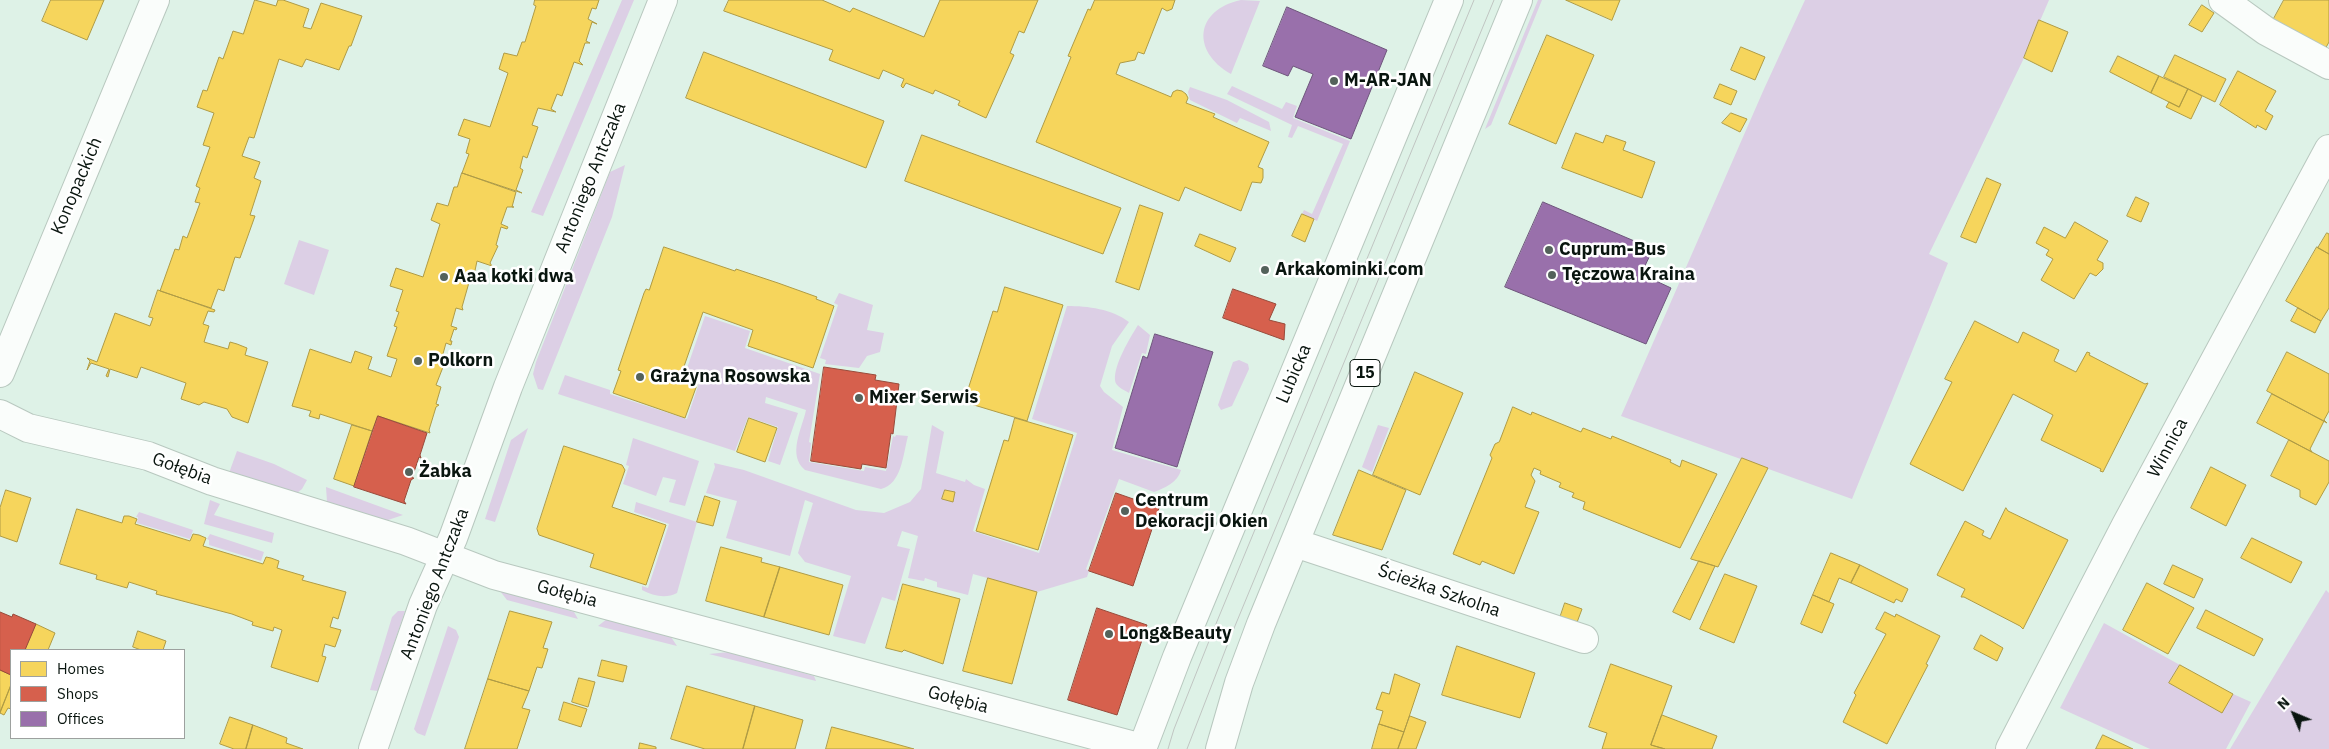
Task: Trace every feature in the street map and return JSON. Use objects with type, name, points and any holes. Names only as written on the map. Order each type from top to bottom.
[{"type":"street","name":"Konopackich","points":[[0,373],[155,0]]},
{"type":"street","name":"Antoniego Antczaka","points":[[373,749],[424,604],[460,520],[508,387],[662,0]]},
{"type":"street","name":"Lubicka","points":[[1142,748],[1177,657],[1449,0]]},
{"type":"street","name":"15","points":[[1220,749],[1239,683],[1295,542],[1518,0]]},
{"type":"street","points":[[2223,0],[2266,31],[2329,65]]},
{"type":"street","name":"Winnica","points":[[2010,749],[2126,525],[2329,148]]},
{"type":"street","name":"Gołębia","points":[[0,414],[28,428],[148,456],[212,481],[406,541],[444,557],[512,580],[1142,748]]},
{"type":"street","name":"Ścieżka Szkolna","points":[[1295,542],[1584,639]]},
{"type":"shaded area","points":[[622,0],[634,0],[543,216],[531,212]]},
{"type":"shaded area","points":[[1241,0],[1260,1],[1231,74],[1218,65],[1209,54],[1204,43],[1204,32],[1207,22],[1214,13],[1226,5]]},
{"type":"shaded area","points":[[1538,0],[1542,0],[1491,125],[1485,129]]},
{"type":"shaded area","points":[[1805,0],[2049,0],[2024,58],[1929,254],[1948,263],[1852,499],[1621,416]]},
{"type":"shaded area","points":[[1232,86],[1282,109],[1286,102],[1297,106],[1293,118],[1350,141],[1317,221],[1302,214],[1304,210],[1312,214],[1343,144],[1298,126],[1292,138],[1288,137],[1292,125],[1227,94]]},
{"type":"shaded area","points":[[1190,87],[1227,100],[1269,122],[1271,131],[1240,118],[1237,123],[1190,100],[1188,92]]},
{"type":"shaded area","points":[[625,165],[612,217],[543,390],[538,389],[533,374],[536,362],[610,172]]},
{"type":"shaded area","points":[[299,240],[329,250],[314,295],[284,284]]},
{"type":"shaded area","points":[[839,293],[873,305],[867,330],[884,333],[880,352],[867,356],[859,368],[825,364],[826,360],[820,358],[838,305],[834,303]]},
{"type":"shaded area","points":[[1067,306],[1100,309],[1115,314],[1129,322],[1112,346],[1100,386],[1104,392],[1123,407],[1112,450],[1181,470],[1174,481],[1154,492],[1119,479],[1086,569],[1089,571],[1087,577],[1037,592],[973,574],[968,595],[937,587],[937,582],[925,578],[924,581],[908,578],[918,536],[902,531],[897,546],[910,549],[895,601],[882,597],[865,644],[833,636],[851,576],[805,562],[798,553],[813,503],[805,500],[790,556],[726,538],[737,501],[706,493],[715,467],[714,463],[744,470],[856,510],[884,513],[910,502],[921,489],[932,425],[944,432],[936,473],[965,482],[966,479],[974,485],[985,489],[973,531],[1039,553],[1077,433],[1032,419]]},
{"type":"shaded area","points":[[705,316],[750,331],[745,348],[820,374],[809,442],[811,443],[809,462],[864,471],[865,467],[886,471],[893,436],[908,436],[900,467],[893,481],[881,489],[805,470],[797,457],[796,449],[806,410],[766,397],[765,403],[798,413],[780,465],[768,461],[778,427],[748,417],[735,451],[558,394],[565,375],[610,390],[610,394],[687,419],[700,380],[685,374]]},
{"type":"shaded area","points":[[1138,325],[1150,335],[1146,354],[1142,353],[1129,393],[1116,384],[1115,374],[1123,351]]},
{"type":"shaded area","points":[[1239,360],[1248,364],[1249,369],[1232,406],[1221,410],[1218,405],[1233,362]]},
{"type":"shaded area","points":[[1378,425],[1389,428],[1372,472],[1362,467]]},
{"type":"shaded area","points":[[528,428],[495,522],[485,519],[511,440]]},
{"type":"shaded area","points":[[633,438],[699,461],[685,506],[669,502],[676,480],[663,477],[656,496],[623,484],[629,466],[626,465]]},
{"type":"shaded area","points":[[237,451],[274,464],[307,480],[302,489],[297,493],[229,473]]},
{"type":"shaded area","points":[[326,487],[403,515],[385,521],[327,502]]},
{"type":"shaded area","points":[[210,500],[220,504],[214,515],[274,533],[272,543],[204,524]]},
{"type":"shaded area","points":[[636,502],[697,522],[677,593],[673,595],[660,596],[642,590],[642,586],[648,588],[669,524],[634,512]]},
{"type":"shaded area","points":[[139,512],[193,530],[190,539],[137,523],[138,517],[136,517]]},
{"type":"shaded area","points":[[210,534],[264,552],[261,561],[209,545],[209,540],[207,539]]},
{"type":"shaded area","points":[[2326,590],[2329,593],[2329,749],[2230,749]]},
{"type":"shaded area","points":[[500,591],[574,612],[578,619],[507,600]]},
{"type":"shaded area","points":[[398,611],[405,611],[378,691],[370,690],[392,617]]},
{"type":"shaded area","points":[[607,619],[671,637],[677,646],[598,626]]},
{"type":"shaded area","points":[[2104,623],[2180,665],[2169,683],[2222,712],[2233,694],[2251,702],[2226,749],[2150,749],[2060,708]]},
{"type":"shaded area","points":[[448,626],[456,630],[459,637],[425,736],[417,733],[414,729]]},
{"type":"shaded area","points":[[729,652],[814,676],[816,681],[709,654]]},
{"type":"building: Homes","points":[[51,0],[104,0],[87,40],[42,21]]},
{"type":"building: Homes","points":[[255,0],[276,6],[278,0],[283,0],[309,9],[303,27],[311,29],[321,3],[362,16],[351,46],[349,46],[339,70],[306,59],[302,67],[279,59],[254,138],[249,137],[242,156],[260,162],[254,178],[261,181],[250,215],[255,216],[240,258],[235,257],[224,291],[218,289],[211,308],[160,291],[175,249],[179,250],[183,236],[187,238],[200,203],[195,202],[200,188],[196,186],[210,147],[203,145],[214,113],[197,107],[203,90],[207,91],[219,57],[223,59],[233,31],[243,34]]},
{"type":"building: Homes","points":[[535,0],[599,0],[596,9],[592,8],[588,19],[597,24],[592,22],[586,41],[590,43],[585,43],[579,61],[583,65],[574,62],[562,96],[557,94],[551,109],[556,112],[538,108],[532,125],[538,127],[527,158],[523,156],[520,168],[523,170],[516,190],[522,193],[462,173],[469,154],[466,153],[470,139],[458,135],[464,119],[490,127],[508,73],[499,69],[504,53],[517,56],[522,42],[525,42],[536,6],[534,5]]},
{"type":"building: Homes","points":[[729,0],[822,0],[850,12],[853,8],[924,37],[940,0],[1038,0],[1024,33],[1019,31],[1010,53],[1014,55],[986,118],[958,105],[960,101],[935,90],[933,94],[906,83],[903,88],[901,86],[904,79],[883,70],[879,79],[829,60],[833,50],[724,11]]},
{"type":"building: Homes","points":[[1095,0],[1175,0],[1172,9],[1167,11],[1162,8],[1144,54],[1138,52],[1135,60],[1120,63],[1116,74],[1171,97],[1173,92],[1177,90],[1182,91],[1188,98],[1186,103],[1215,114],[1213,117],[1269,142],[1258,167],[1263,169],[1261,183],[1252,182],[1241,211],[1185,187],[1179,201],[1036,142],[1071,57],[1068,56],[1088,9],[1090,10]]},
{"type":"building: Homes","points":[[1566,0],[1620,0],[1612,20]]},
{"type":"building: Homes","points":[[2284,0],[2329,0],[2329,42],[2324,51],[2271,24]]},
{"type":"building: Homes","points":[[2202,5],[2214,13],[2202,32],[2189,25]]},
{"type":"building: Homes","points":[[2039,20],[2068,32],[2052,72],[2024,58]]},
{"type":"building: Homes","points":[[1547,35],[1594,55],[1556,144],[1509,124]]},
{"type":"building: Homes","points":[[1741,47],[1765,57],[1755,80],[1731,70]]},
{"type":"building: Homes","points":[[704,52],[884,121],[866,168],[686,98]]},
{"type":"building: Homes","points":[[2175,55],[2226,79],[2215,102],[2164,77]]},
{"type":"building: Homes","points":[[2118,56],[2159,76],[2151,93],[2110,72]]},
{"type":"building: Homes","points":[[2238,71],[2276,91],[2265,111],[2273,116],[2266,130],[2257,125],[2256,128],[2220,105]]},
{"type":"building: Homes","points":[[2159,76],[2188,89],[2179,107],[2151,93]]},
{"type":"building: Homes","points":[[1720,84],[1737,91],[1731,105],[1714,98]]},
{"type":"building: Homes","points":[[2188,89],[2202,96],[2191,119],[2166,107],[2169,102],[2179,107]]},
{"type":"building: Homes","points":[[1731,113],[1747,119],[1740,132],[1722,123]]},
{"type":"building: Homes","points":[[1576,133],[1603,143],[1606,135],[1626,142],[1623,150],[1655,162],[1642,198],[1562,168]]},
{"type":"building: Homes","points":[[922,135],[1121,208],[1103,254],[905,181]]},
{"type":"building: Homes","points":[[462,173],[516,192],[512,207],[507,207],[501,224],[508,227],[507,229],[501,227],[496,245],[498,246],[490,263],[492,266],[477,261],[473,280],[470,279],[462,307],[463,310],[456,308],[451,326],[457,328],[456,330],[454,329],[450,341],[452,341],[451,345],[446,343],[441,361],[445,362],[436,385],[441,387],[436,404],[439,405],[436,407],[429,430],[430,433],[378,416],[372,431],[320,414],[319,419],[309,416],[311,411],[292,406],[310,349],[351,363],[355,351],[372,357],[368,369],[391,377],[397,359],[387,356],[397,327],[394,326],[399,312],[396,311],[403,290],[390,286],[396,268],[423,277],[440,224],[431,220],[437,203],[448,206],[454,187],[457,187]]},
{"type":"building: Homes","points":[[1987,178],[2001,184],[1976,243],[1961,237]]},
{"type":"building: Homes","points":[[2136,197],[2149,203],[2141,222],[2127,216]]},
{"type":"building: Homes","points":[[1140,205],[1163,213],[1139,290],[1116,282]]},
{"type":"building: Homes","points":[[1302,214],[1314,219],[1305,242],[1292,236]]},
{"type":"building: Homes","points":[[2075,222],[2108,241],[2097,260],[2103,263],[2103,269],[2096,276],[2090,273],[2074,299],[2041,280],[2053,259],[2046,255],[2049,250],[2036,243],[2044,227],[2065,238]]},
{"type":"building: Homes","points":[[2327,233],[2329,234],[2329,254],[2318,248]]},
{"type":"building: Homes","points":[[1200,234],[1236,248],[1230,262],[1195,246]]},
{"type":"building: Homes","points":[[664,247],[735,271],[736,269],[778,283],[817,297],[816,299],[834,306],[813,368],[748,346],[753,330],[703,312],[681,375],[698,382],[685,418],[613,393],[621,371],[618,370],[644,293],[646,289],[649,290]]},
{"type":"building: Homes","points":[[2317,247],[2329,254],[2329,308],[2321,321],[2286,301]]},
{"type":"building: Homes","points":[[1005,287],[1063,305],[1027,421],[964,402],[993,311],[997,312]]},
{"type":"building: Homes","points":[[158,290],[215,310],[214,312],[208,311],[203,324],[209,326],[204,342],[228,349],[230,342],[237,344],[247,348],[245,355],[268,362],[248,423],[232,417],[227,409],[204,402],[199,405],[181,399],[186,383],[141,367],[137,378],[110,369],[108,377],[106,376],[109,369],[91,363],[87,370],[90,361],[87,358],[97,362],[115,313],[150,326],[153,318],[149,317]]},
{"type":"building: Homes","points":[[2298,308],[2321,321],[2315,333],[2291,321]]},
{"type":"building: Homes","points":[[1975,321],[2018,343],[2023,332],[2059,350],[2054,361],[2076,372],[2087,352],[2090,353],[2089,355],[2145,384],[2148,383],[2103,472],[2100,471],[2101,469],[2041,440],[2053,415],[2013,394],[1963,491],[1910,464],[1952,382],[1945,379]]},
{"type":"building: Homes","points":[[2287,352],[2329,374],[2329,411],[2324,420],[2327,423],[2267,391]]},
{"type":"building: Homes","points":[[1415,372],[1463,393],[1420,495],[1373,475]]},
{"type":"building: Homes","points":[[2272,394],[2324,421],[2310,449],[2312,452],[2257,423]]},
{"type":"building: Homes","points":[[1513,407],[1531,415],[1532,412],[1581,432],[1583,428],[1611,439],[1612,436],[1671,460],[1670,462],[1680,467],[1682,460],[1717,474],[1680,548],[1583,509],[1585,502],[1572,497],[1574,493],[1559,487],[1561,483],[1540,474],[1541,471],[1534,468],[1531,475],[1535,481],[1525,507],[1539,512],[1514,574],[1482,561],[1480,565],[1453,554],[1492,458],[1490,455],[1495,444],[1499,442]]},
{"type":"building: Homes","points":[[749,418],[777,428],[765,462],[737,452]]},
{"type":"building: Homes","points":[[1015,418],[1073,435],[1038,550],[976,531],[1004,440],[1008,441]]},
{"type":"building: Homes","points":[[352,425],[372,431],[354,486],[334,479]]},
{"type":"building: Homes","points":[[2289,440],[2329,461],[2329,482],[2316,505],[2300,497],[2300,490],[2271,476]]},
{"type":"building: Homes","points":[[564,446],[622,465],[625,470],[612,507],[666,525],[646,585],[590,567],[594,554],[539,535],[537,529]]},
{"type":"building: Homes","points":[[1742,458],[1768,468],[1718,567],[1691,559]]},
{"type":"building: Homes","points":[[2211,467],[2246,485],[2226,526],[2191,508]]},
{"type":"building: Homes","points":[[1359,470],[1406,490],[1382,550],[1333,535]]},
{"type":"building: Homes","points":[[6,490],[31,498],[17,542],[0,536],[0,508]]},
{"type":"building: Homes","points":[[945,490],[955,492],[953,502],[942,499]]},
{"type":"building: Homes","points":[[705,496],[720,501],[713,526],[697,522]]},
{"type":"building: Homes","points":[[2006,508],[2008,511],[2068,540],[2023,629],[1961,597],[1965,589],[1937,575],[1965,521],[1984,531],[1982,535],[1990,539]]},
{"type":"building: Homes","points":[[77,509],[122,523],[124,516],[129,516],[137,519],[135,524],[190,541],[193,534],[199,535],[206,538],[203,546],[263,564],[266,557],[271,558],[279,561],[277,568],[304,576],[302,580],[346,592],[338,619],[333,617],[330,627],[341,630],[335,647],[325,644],[322,656],[326,657],[318,682],[271,667],[282,630],[274,627],[273,631],[252,625],[253,622],[232,614],[156,594],[157,591],[129,582],[127,588],[96,579],[97,575],[60,564]]},
{"type":"building: Homes","points":[[2252,538],[2302,562],[2291,583],[2241,558]]},
{"type":"building: Homes","points":[[721,547],[762,558],[761,562],[780,567],[764,617],[706,601]]},
{"type":"building: Homes","points":[[1831,553],[1860,565],[1851,583],[1839,578],[1829,602],[1813,595]]},
{"type":"building: Homes","points":[[1699,561],[1715,566],[1690,620],[1673,612]]},
{"type":"building: Homes","points":[[1860,565],[1908,589],[1902,602],[1896,599],[1894,603],[1851,583]]},
{"type":"building: Homes","points":[[2173,565],[2203,579],[2194,598],[2164,584]]},
{"type":"building: Homes","points":[[780,567],[843,585],[829,635],[764,617]]},
{"type":"building: Homes","points":[[1725,574],[1757,586],[1734,643],[1700,629]]},
{"type":"building: Homes","points":[[988,578],[1037,592],[1012,684],[963,671]]},
{"type":"building: Homes","points":[[2147,583],[2194,608],[2168,654],[2123,630]]},
{"type":"building: Homes","points":[[903,584],[960,599],[943,664],[904,650],[902,652],[886,648]]},
{"type":"building: Homes","points":[[1813,595],[1834,604],[1822,633],[1801,624]]},
{"type":"building: Homes","points":[[1565,603],[1582,609],[1576,625],[1560,618]]},
{"type":"building: Homes","points":[[2206,610],[2263,639],[2254,656],[2197,628]]},
{"type":"building: Homes","points":[[510,611],[552,622],[543,648],[548,649],[542,668],[537,667],[529,691],[488,679]]},
{"type":"building: Homes","points":[[1885,612],[1895,617],[1896,614],[1940,636],[1926,664],[1928,665],[1887,744],[1843,722],[1856,695],[1854,693],[1886,634],[1876,629]]},
{"type":"building: Homes","points":[[36,624],[55,633],[48,649],[25,649]]},
{"type":"building: Homes","points":[[138,631],[166,641],[163,649],[138,649],[133,647]]},
{"type":"building: Homes","points":[[1981,635],[2003,648],[1997,661],[1974,649]]},
{"type":"building: Homes","points":[[1457,646],[1535,673],[1520,718],[1442,695]]},
{"type":"building: Homes","points":[[602,660],[627,666],[623,682],[598,676]]},
{"type":"building: Homes","points":[[1611,664],[1672,686],[1651,745],[1665,749],[1602,749],[1607,733],[1589,727]]},
{"type":"building: Homes","points":[[2180,665],[2233,694],[2222,713],[2169,683]]},
{"type":"building: Homes","points":[[0,670],[10,675],[10,688],[0,713]]},
{"type":"building: Homes","points":[[1395,674],[1420,684],[1404,732],[1379,724],[1383,711],[1376,709],[1382,692],[1389,694]]},
{"type":"building: Homes","points":[[579,678],[595,682],[588,707],[572,702]]},
{"type":"building: Homes","points":[[488,679],[529,691],[522,708],[530,710],[517,749],[465,749]]},
{"type":"building: Homes","points":[[687,686],[755,706],[743,749],[705,749],[671,739]]},
{"type":"building: Homes","points":[[10,688],[10,709],[8,708],[4,715],[0,713]]},
{"type":"building: Homes","points":[[564,702],[587,709],[581,727],[559,720]]},
{"type":"building: Homes","points":[[755,706],[803,720],[795,749],[743,749]]},
{"type":"building: Homes","points":[[1662,715],[1717,736],[1712,749],[1665,749],[1651,745]]},
{"type":"building: Homes","points":[[1410,716],[1426,722],[1416,749],[1398,749]]},
{"type":"building: Homes","points":[[230,717],[253,725],[246,749],[234,749],[220,744]]},
{"type":"building: Homes","points":[[1379,724],[1404,732],[1398,749],[1372,749]]},
{"type":"building: Homes","points":[[253,725],[287,738],[286,743],[303,749],[246,749]]},
{"type":"building: Homes","points":[[832,727],[878,739],[914,749],[826,749]]},
{"type":"building: Homes","points":[[2103,735],[2133,749],[2096,749]]},
{"type":"building: Homes","points":[[640,743],[656,747],[656,749],[639,749]]},
{"type":"building: Shops","points":[[1233,289],[1276,304],[1269,320],[1285,324],[1284,340],[1223,318]]},
{"type":"building: Shops","points":[[824,367],[876,375],[875,380],[899,384],[893,434],[891,433],[886,468],[862,464],[861,469],[811,461]]},
{"type":"building: Shops","points":[[378,416],[427,433],[420,455],[421,458],[419,457],[412,478],[414,478],[411,480],[404,501],[406,504],[354,487]]},
{"type":"building: Shops","points":[[1116,493],[1159,508],[1133,586],[1089,571]]},
{"type":"building: Shops","points":[[1097,608],[1147,625],[1117,715],[1068,700]]},
{"type":"building: Shops","points":[[0,612],[12,617],[13,614],[36,624],[25,649],[10,649],[10,675],[0,670]]},
{"type":"building: Offices","points":[[1287,7],[1387,50],[1351,139],[1295,117],[1313,74],[1293,66],[1288,76],[1263,66]]},
{"type":"building: Offices","points":[[1543,202],[1653,249],[1641,274],[1671,288],[1646,344],[1505,287]]},
{"type":"building: Offices","points":[[1155,334],[1213,352],[1177,467],[1115,448],[1143,356],[1147,358]]},
{"type":"tram line","points":[[1168,749],[1174,729],[1213,631],[1474,0]]},
{"type":"tram line","points":[[1187,749],[1230,638],[1494,0]]},
{"type":"place","name":"M-AR-JAN","points":[[1334,81]]},
{"type":"place","name":"Cuprum-Bus","points":[[1549,250]]},
{"type":"place","name":"Arkakominki.com","points":[[1265,270]]},
{"type":"place","name":"Tęczowa Kraina","points":[[1552,275]]},
{"type":"place","name":"Aaa kotki dwa","points":[[444,277]]},
{"type":"place","name":"Polkorn","points":[[418,361]]},
{"type":"place","name":"Grażyna Rosowska","points":[[640,377]]},
{"type":"place","name":"Mixer Serwis","points":[[859,398]]},
{"type":"place","name":"Żabka","points":[[409,472]]},
{"type":"place","name":"Centrum Dekoracji Okien","points":[[1125,511]]},
{"type":"place","name":"Long&Beauty","points":[[1109,634]]}]
